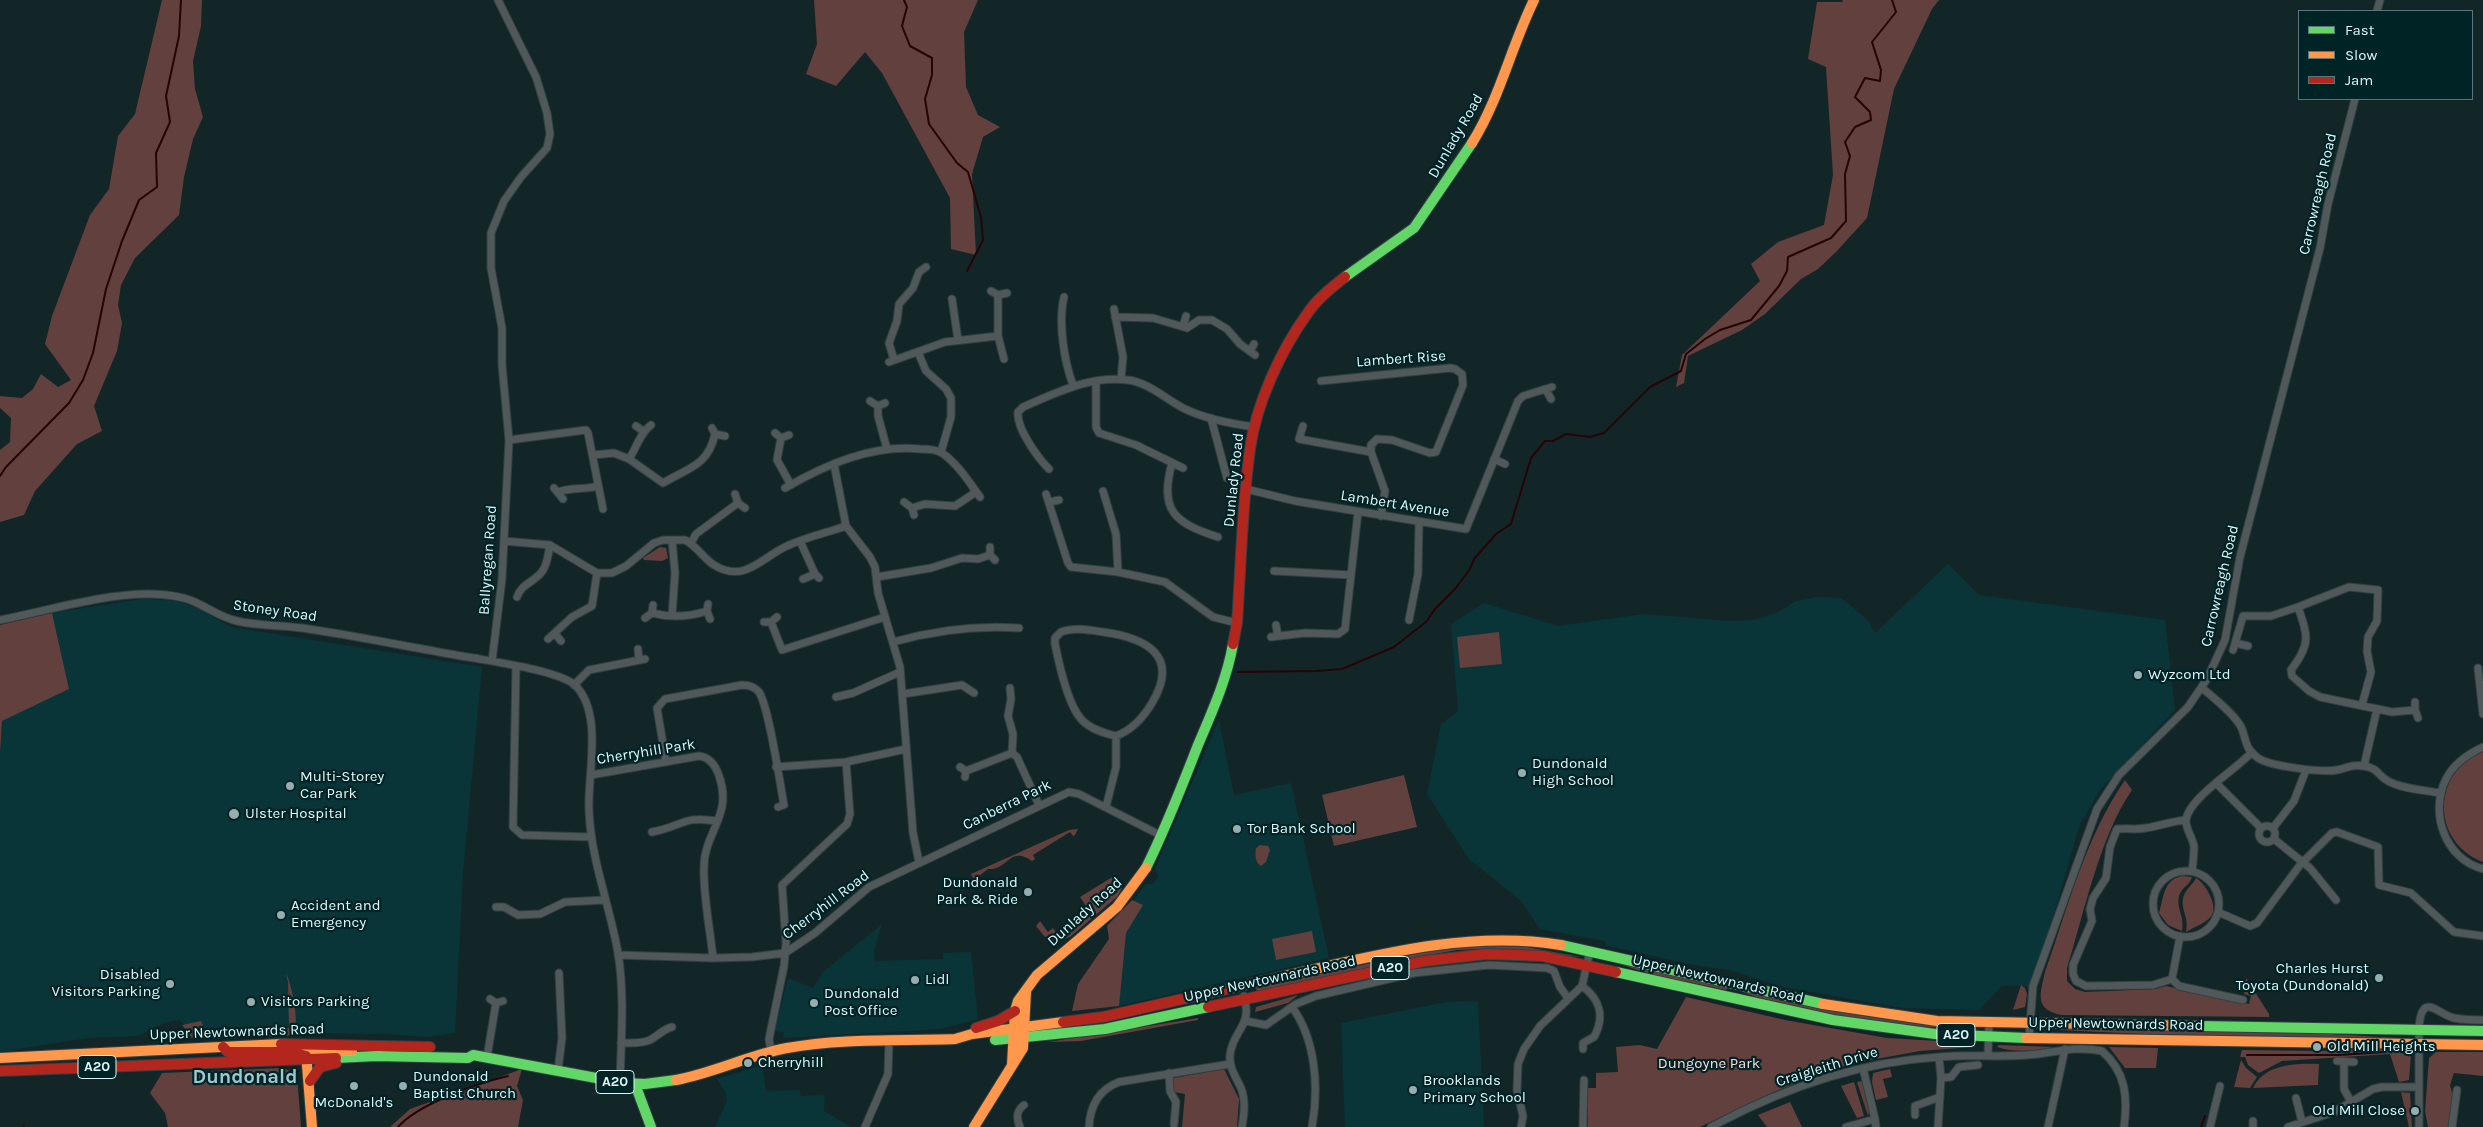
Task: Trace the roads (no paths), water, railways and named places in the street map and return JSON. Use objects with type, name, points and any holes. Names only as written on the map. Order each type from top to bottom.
[{"type":"main road","name":"Dunlady Road","points":[[1014,1011],[1018,1001],[1037,975],[1129,895],[1144,874],[1162,836],[1224,678],[1237,623],[1250,448],[1255,427],[1280,355],[1307,313],[1335,284],[1414,228],[1437,199],[1497,94],[1514,43],[1534,0]]},
{"type":"main road","name":"Upper Newtownards Road","points":[[1020,1034],[1388,953],[1453,942],[1512,940],[1590,950],[1836,1007],[1895,1017],[1990,1022],[2029,1030],[2132,1040],[2483,1045]]},
{"type":"main road","name":"Upper Newtownards Road","points":[[0,1071],[306,1051],[441,1048],[468,1051],[474,1055],[620,1083],[635,1084],[669,1081],[771,1051],[817,1044],[955,1039],[972,1034],[1020,1034],[1105,1029],[1454,956],[1514,954],[1588,964],[1833,1020],[1935,1034],[1989,1037],[2029,1030],[2483,1031]]},
{"type":"main road","points":[[1020,1034],[1026,992]]},
{"type":"main road","points":[[904,1041],[915,1033],[984,1027],[1014,1011],[1023,1048],[974,1127]]},
{"type":"main road","name":"Upper Newtownards Road","points":[[0,1058],[223,1047],[366,1056],[468,1058],[474,1055]]},
{"type":"main road","points":[[312,1127],[306,1051],[368,1051],[377,1056]]},
{"type":"main road","points":[[309,1083],[313,1073],[323,1065],[358,1062],[366,1056]]},
{"type":"main road","points":[[635,1084],[651,1127]]},
{"type":"street","name":"Ballyregan Road","points":[[492,661],[501,589],[509,440],[502,366],[502,328],[490,268],[491,233],[504,201],[521,177],[547,148],[550,134],[547,113],[536,77],[498,0]]},
{"type":"street","name":"Carrowreagh Road","points":[[2029,1030],[2033,986],[2097,809],[2119,775],[2174,722],[2202,688],[2225,640],[2240,557],[2320,248],[2328,204],[2355,100]]},
{"type":"street","points":[[926,267],[917,270],[913,288],[899,304],[897,321],[888,343],[892,361],[944,342],[998,336]]},
{"type":"street","points":[[991,291],[998,294],[1006,292]]},
{"type":"street","points":[[998,294],[996,304],[998,336],[1004,359]]},
{"type":"street","points":[[952,299],[958,340]]},
{"type":"street","points":[[1053,301],[1063,300],[1066,362],[1073,385]]},
{"type":"street","points":[[1121,380],[1123,358],[1114,313],[1153,318],[1187,328],[1206,318],[1227,329],[1240,344],[1253,353],[1254,344]]},
{"type":"street","points":[[1183,326],[1186,316]]},
{"type":"street","points":[[918,352],[926,371],[946,389],[951,398],[951,417],[941,452]]},
{"type":"street","name":"Lambert Rise","points":[[1321,381],[1329,375],[1450,368],[1462,374],[1462,385],[1436,452],[1430,453],[1392,440],[1379,438],[1372,442],[1371,452]]},
{"type":"street","points":[[1049,469],[1037,457],[1028,441],[1019,420],[1018,412],[1023,407],[1073,385],[1096,381],[1121,380],[1138,382],[1186,410],[1211,418],[1255,427]]},
{"type":"street","points":[[1096,381],[1096,427],[1099,434],[1136,445],[1183,468]]},
{"type":"street","name":"Lambert Avenue","points":[[1246,488],[1295,501],[1466,529],[1519,399],[1549,388],[1551,399]]},
{"type":"street","points":[[870,401],[882,405],[878,416],[887,449]]},
{"type":"street","points":[[1211,418],[1227,478]]},
{"type":"street","points":[[630,459],[638,447],[643,431],[651,424]]},
{"type":"street","points":[[636,426],[643,431]]},
{"type":"street","points":[[1303,426],[1300,440],[1371,452],[1384,492],[1381,516]]},
{"type":"street","points":[[509,440],[580,429],[588,433],[603,509]]},
{"type":"street","points":[[593,455],[614,453],[630,459],[663,483],[686,473],[705,458],[713,445],[714,431],[725,436]]},
{"type":"street","points":[[789,436],[778,436],[777,460],[788,486],[834,464],[887,449],[911,448],[941,452],[954,463],[978,494],[955,506],[925,504],[913,511],[904,502]]},
{"type":"street","points":[[1494,459],[1505,464]]},
{"type":"street","points":[[1172,463],[1166,491],[1172,508],[1181,522],[1218,537]]},
{"type":"street","points":[[834,464],[846,526],[870,557],[877,577],[878,593],[900,672],[913,833],[919,862]]},
{"type":"street","points":[[563,499],[556,490],[570,488],[585,490],[598,486]]},
{"type":"street","points":[[735,494],[738,503],[745,508]]},
{"type":"street","points":[[1115,495],[1104,494],[1116,534],[1118,572]]},
{"type":"street","points":[[1059,500],[1048,498],[1068,565],[1074,568],[1118,572],[1165,582],[1213,617],[1237,623]]},
{"type":"street","points":[[691,542],[696,534],[738,503]]},
{"type":"street","points":[[1276,625],[1275,636],[1305,633],[1338,634],[1344,631],[1347,623],[1358,512]]},
{"type":"street","points":[[1420,522],[1418,574],[1410,616],[1420,614]]},
{"type":"street","points":[[504,541],[550,546],[597,573],[612,573],[626,566],[654,543],[685,540],[691,542],[714,565],[731,571],[744,571],[757,566],[785,547],[846,526]]},
{"type":"street","points":[[672,540],[675,573],[672,616]]},
{"type":"street","points":[[800,541],[817,576],[803,579]]},
{"type":"street","points":[[517,590],[541,574],[550,546]]},
{"type":"street","points":[[877,577],[931,568],[962,558],[978,558],[992,554]]},
{"type":"street","points":[[1280,561],[1277,570],[1352,575]]},
{"type":"street","points":[[548,639],[572,617],[592,606],[597,573]]},
{"type":"street","points":[[2248,646],[2234,646],[2244,616],[2271,616],[2349,587],[2378,590],[2377,621],[2368,637],[2371,672],[2362,705]]},
{"type":"street","name":"Stoney Road","points":[[0,620],[110,598],[147,594],[169,595],[190,600],[221,617],[239,622],[304,628],[492,661]]},
{"type":"street","points":[[652,613],[653,605]]},
{"type":"street","points":[[645,618],[652,613],[691,616],[708,607],[710,619]]},
{"type":"street","points":[[2298,607],[2306,639],[2304,653],[2291,670],[2292,676],[2309,691],[2320,697],[2362,705],[2377,710],[2397,712],[2415,710]]},
{"type":"street","points":[[777,616],[767,622],[782,650],[885,618]]},
{"type":"street","points":[[893,642],[951,629],[991,626],[1019,628]]},
{"type":"street","points":[[1083,630],[1122,636],[1146,646],[1158,658],[1163,673],[1160,689],[1137,723],[1116,736],[1091,727],[1080,718],[1074,707],[1055,644],[1055,638],[1061,632],[1083,630]]},
{"type":"street","points":[[555,634],[561,641]]},
{"type":"street","points":[[574,684],[589,670],[642,660],[638,649]]},
{"type":"street","points":[[492,661],[556,676],[574,684],[585,702],[590,720],[592,740],[588,799],[590,837],[618,955],[621,1043],[620,1083]]},
{"type":"street","points":[[516,666],[513,827],[522,835],[590,837]]},
{"type":"street","points":[[2478,668],[2483,714]]},
{"type":"street","points":[[836,697],[853,693],[900,672]]},
{"type":"street","points":[[666,762],[657,708],[664,699],[746,685],[756,689],[762,698],[784,805],[778,807]]},
{"type":"street","points":[[903,694],[962,685],[974,693]]},
{"type":"street","points":[[1010,688],[1011,696],[1008,716],[1014,734],[1012,753],[1039,805]]},
{"type":"street","points":[[2202,688],[2220,703],[2239,724],[2242,729],[2244,743],[2252,752],[2266,762],[2306,770],[2337,770],[2351,764],[2364,766],[2379,772],[2388,782],[2440,793]]},
{"type":"street","points":[[2415,702],[2418,718]]},
{"type":"street","points":[[2364,766],[2377,710]]},
{"type":"street","points":[[1106,807],[1116,767],[1116,736]]},
{"type":"street","points":[[2483,747],[2468,754],[2456,764],[2446,778],[2440,793],[2438,815],[2444,836],[2457,854],[2475,867],[2483,869]]},
{"type":"street","points":[[776,767],[846,762],[906,749]]},
{"type":"street","points":[[2192,871],[2194,848],[2186,820],[2194,804],[2252,752]]},
{"type":"street","points":[[964,772],[1012,753]]},
{"type":"street","name":"Cherryhill Park","points":[[591,776],[699,756],[713,762],[718,770],[722,801],[708,842],[704,863],[713,958]]},
{"type":"street","points":[[618,955],[713,958],[752,957],[785,953],[782,885],[847,824],[850,814],[846,762]]},
{"type":"street","points":[[2273,828],[2294,801],[2306,770]]},
{"type":"street","points":[[2217,784],[2262,828]]},
{"type":"street","name":"Canberra Park","points":[[919,862],[1069,792],[1079,794],[1162,836]]},
{"type":"street","points":[[652,832],[671,828],[690,819],[716,821]]},
{"type":"street","points":[[2172,979],[2153,985],[2086,986],[2076,981],[2073,974],[2073,965],[2092,921],[2090,909],[2093,898],[2106,878],[2110,847],[2117,830],[2148,828],[2172,821],[2186,820]]},
{"type":"street","points":[[2266,826],[2273,828],[2276,834],[2274,839],[2269,842],[2262,840],[2259,836],[2262,828],[2266,826]]},
{"type":"street","points":[[2218,912],[2250,926],[2256,923],[2303,862],[2332,832],[2337,832],[2356,840],[2369,842],[2378,847],[2379,885],[2411,893],[2454,932],[2483,936]]},
{"type":"street","points":[[2274,839],[2318,876],[2336,900]]},
{"type":"street","name":"Cherryhill Road","points":[[771,1051],[769,1039],[785,953],[815,933],[869,887],[919,862]]},
{"type":"street","points":[[2182,870],[2192,871],[2201,874],[2215,887],[2219,896],[2218,912],[2214,922],[2203,932],[2188,937],[2170,933],[2156,918],[2153,898],[2163,879],[2182,870]]},
{"type":"street","points":[[496,907],[504,907],[518,915],[540,914],[565,902],[605,900]]},
{"type":"street","points":[[2172,979],[2180,936]]},
{"type":"street","points":[[1521,1127],[1523,1116],[1517,1090],[1518,1064],[1524,1049],[1540,1026],[1582,986],[1590,950]]},
{"type":"street","points":[[1246,1021],[1266,1025],[1292,1007],[1316,996],[1414,974],[1489,964],[1547,968],[1554,971],[1560,986],[1568,998]]},
{"type":"street","points":[[558,1070],[562,1038],[559,973]]},
{"type":"street","points":[[2172,979],[2179,986],[2243,1000]]},
{"type":"street","points":[[1242,986],[1245,999],[1246,1021],[1232,1043],[1230,1064],[1244,1101],[1242,1127]]},
{"type":"street","points":[[1582,986],[1596,999],[1601,1014],[1598,1030],[1594,1037],[1583,1043],[1583,1048]]},
{"type":"street","points":[[487,1057],[496,1001]]},
{"type":"street","points":[[2419,1127],[2419,1018],[2422,1011],[2430,1006],[2440,1008],[2452,1018],[2483,1020]]},
{"type":"street","points":[[1292,1007],[1302,1024],[1315,1076],[1316,1104],[1312,1127]]},
{"type":"street","points":[[1988,1054],[1990,1022]]},
{"type":"street","points":[[621,1043],[641,1043],[650,1040],[666,1028],[672,1026]]},
{"type":"street","points":[[865,1127],[888,1074],[889,1042]]},
{"type":"street","points":[[2048,1127],[2065,1049]]},
{"type":"street","name":"Craigleith Drive","points":[[1711,1127],[1778,1095],[1862,1068],[1889,1062],[1988,1054],[2038,1054],[2065,1049],[2102,1051],[2113,1061],[2124,1081],[2126,1094],[2124,1127]]},
{"type":"street","points":[[1938,1127],[1941,1078],[1939,1057]]},
{"type":"street","points":[[2351,1102],[2344,1089],[2340,1061],[2354,1062]]},
{"type":"street","points":[[1089,1127],[1090,1113],[1094,1103],[1110,1085],[1169,1073],[1230,1064]]},
{"type":"street","points":[[1941,1078],[1951,1077],[1959,1067],[1978,1065]]},
{"type":"street","points":[[1862,1068],[1876,1127]]},
{"type":"street","points":[[1169,1073],[1170,1091],[1176,1102],[1174,1124]]},
{"type":"street","points":[[1583,1127],[1584,1080]]},
{"type":"street","points":[[2210,1127],[2220,1086]]},
{"type":"street","points":[[2288,1127],[2334,1112],[2373,1089],[2382,1087],[2419,1087]]},
{"type":"street","points":[[2452,1127],[2457,1090]]},
{"type":"street","points":[[1915,1115],[1915,1106],[1940,1097]]},
{"type":"street","points":[[2296,1098],[2302,1122]]},
{"type":"street","points":[[1020,1127],[1017,1114],[1024,1105]]},
{"type":"street","points":[[1846,1127],[1875,1119]]},
{"type":"waterway","points":[[0,476],[6,467],[69,403],[83,380],[93,353],[106,289],[122,241],[139,200],[157,187],[156,153],[170,122],[166,96],[179,36],[181,0]]},
{"type":"waterway","points":[[904,0],[907,7],[902,26],[910,46],[932,58],[932,75],[925,99],[929,124],[957,163],[968,172],[981,217],[983,240],[967,271]]},
{"type":"waterway","points":[[1238,672],[1342,669],[1394,647],[1426,622],[1435,609],[1455,589],[1470,569],[1474,559],[1496,534],[1511,524],[1531,458],[1545,441],[1553,441],[1566,434],[1590,437],[1604,433],[1650,387],[1681,371],[1686,354],[1705,339],[1720,330],[1751,320],[1779,286],[1787,271],[1788,257],[1831,238],[1846,221],[1845,174],[1850,156],[1845,142],[1855,127],[1871,120],[1870,112],[1855,97],[1865,78],[1880,81],[1881,70],[1872,42],[1896,12],[1892,0]]},
{"type":"waterway","points":[[2247,1055],[2339,1055],[2385,1052]]},
{"type":"waterway","points":[[398,1127],[419,1110],[449,1096],[508,1076]]},
{"type":"waterway","points":[[2201,1127],[2205,1116]]},
{"type":"place","name":"Wyzcom Ltd","points":[[2138,675]]},
{"type":"place","name":"Dundonald High School","points":[[1522,773]]},
{"type":"place","name":"Multi-Storey Car Park","points":[[290,786]]},
{"type":"place","name":"Ulster Hospital","points":[[234,814]]},
{"type":"place","name":"Tor Bank School","points":[[1237,829]]},
{"type":"place","name":"Dundonald Park & Ride","points":[[1028,892]]},
{"type":"place","name":"Accident and Emergency","points":[[281,915]]},
{"type":"place","name":"Charles Hurst Toyota (Dundonald)","points":[[2379,978]]},
{"type":"place","name":"Lidl","points":[[915,980]]},
{"type":"place","name":"Disabled Visitors Parking","points":[[170,984]]},
{"type":"place","name":"Visitors Parking","points":[[251,1002]]},
{"type":"place","name":"Dundonald Post Office","points":[[814,1003]]},
{"type":"place","name":"Old Mill Heights","points":[[2317,1047]]},
{"type":"place","name":"Cherryhill","points":[[748,1063]]},
{"type":"place","name":"McDonald's","points":[[354,1086]]},
{"type":"place","name":"Dundonald Baptist Church","points":[[403,1086]]},
{"type":"place","name":"Brooklands Primary School","points":[[1413,1090]]},
{"type":"place","name":"Old Mill Close","points":[[2415,1111]]},
{"type":"district","name":"Dundonald","points":[[245,1077]]},
{"type":"park label","name":"Dungoyne Park","points":[[1709,1064]]}]
